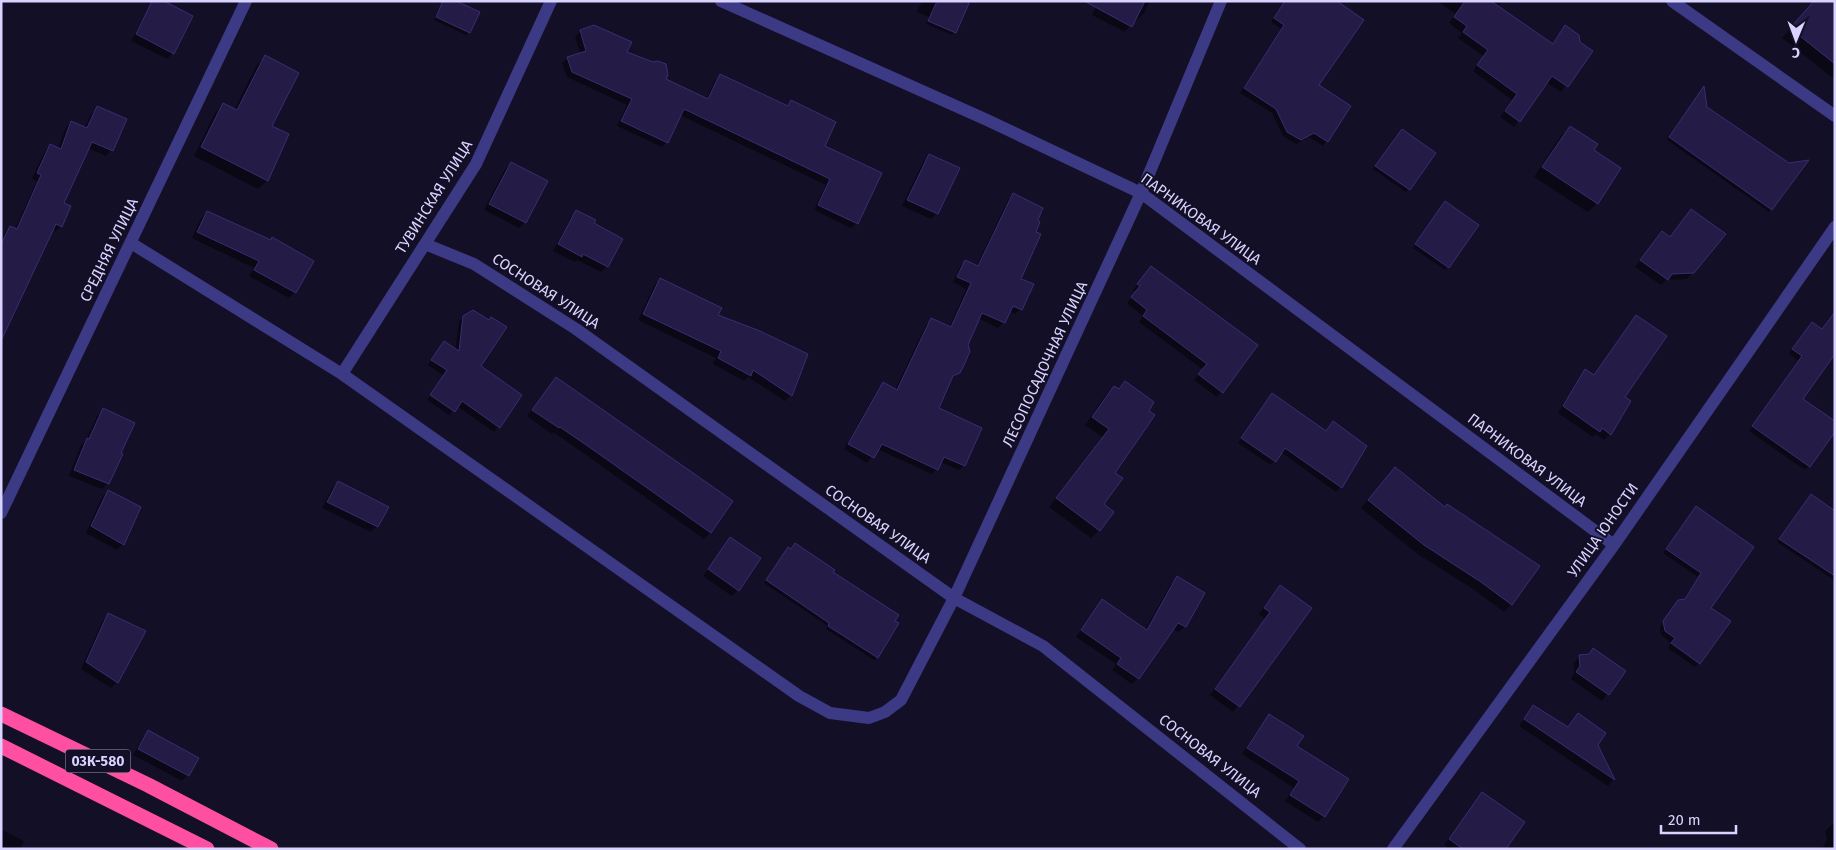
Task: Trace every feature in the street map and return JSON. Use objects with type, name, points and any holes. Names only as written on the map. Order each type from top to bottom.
[{"type":"highway","name":"03К-580","points":[[1,714],[148,785],[271,849]]},
{"type":"highway","name":"03К-580","points":[[1,746],[207,849]]},
{"type":"street","name":"СРЕДНЯЯ УЛИЦА","points":[[1,513],[246,1]]},
{"type":"street","name":"ТУВИНСКАЯ УЛИЦА","points":[[342,374],[476,164],[551,1]]},
{"type":"street","name":"ПАРНИКОВАЯ УЛИЦА","points":[[721,1],[987,120],[1141,193],[1614,545]]},
{"type":"street","name":"ЛЕСОПОСАДОЧНАЯ УЛИЦА","points":[[342,374],[800,696],[830,712],[869,718],[885,712],[901,700],[954,598],[1141,193],[1221,1]]},
{"type":"street","points":[[1672,1],[1835,116]]},
{"type":"street","name":"УЛИЦА ЮНОСТИ","points":[[1393,849],[1614,545],[1835,227]]},
{"type":"street","points":[[131,243],[342,374]]},
{"type":"street","name":"СОСНОВАЯ УЛИЦА","points":[[425,244],[474,264],[576,329],[954,598],[1043,646],[1300,849]]},
{"type":"building","points":[[152,1],[164,1],[193,16],[174,54],[136,34]]},
{"type":"building","points":[[443,1],[456,1],[480,12],[470,33],[436,17]]},
{"type":"building","points":[[937,1],[970,1],[956,33],[928,21]]},
{"type":"building","points":[[1084,1],[1145,1],[1132,27]]},
{"type":"building","points":[[1285,1],[1337,1],[1364,20],[1319,85],[1351,106],[1328,142],[1314,133],[1301,140],[1287,132],[1276,109],[1244,88],[1284,25],[1274,18]]},
{"type":"building","points":[[1465,1],[1491,1],[1553,44],[1565,25],[1579,35],[1580,42],[1593,51],[1568,87],[1552,76],[1520,122],[1505,111],[1517,94],[1477,65],[1488,50],[1463,32],[1467,26],[1454,17]]},
{"type":"building","points":[[1814,1],[1835,1],[1835,64],[1790,28]]},
{"type":"building","points":[[594,25],[632,42],[627,52],[653,62],[658,61],[666,64],[668,75],[666,79],[708,99],[720,74],[788,106],[791,100],[836,122],[825,146],[882,173],[858,224],[818,205],[830,179],[684,109],[668,143],[621,121],[632,99],[572,72],[567,57],[586,51],[580,30]]},
{"type":"building","points":[[265,55],[299,73],[272,126],[289,134],[268,181],[201,147],[223,103],[237,110]]},
{"type":"building","points":[[1704,86],[1707,107],[1789,163],[1809,160],[1772,210],[1669,137]]},
{"type":"building","points":[[97,106],[127,119],[113,151],[92,142],[64,203],[71,206],[62,227],[56,224],[1,341],[1,244],[10,226],[17,229],[41,175],[37,173],[50,144],[61,149],[71,121],[87,128]]},
{"type":"building","points":[[1570,126],[1598,144],[1594,150],[1621,168],[1598,204],[1542,167]]},
{"type":"building","points":[[1402,129],[1436,153],[1410,190],[1375,166]]},
{"type":"building","points":[[929,154],[960,168],[938,214],[907,200]]},
{"type":"building","points":[[511,162],[548,181],[526,223],[489,204]]},
{"type":"building","points":[[1013,193],[1043,208],[1036,232],[1041,234],[1021,279],[1034,284],[1022,310],[1013,306],[1005,323],[982,313],[968,345],[970,351],[965,363],[960,373],[953,376],[939,408],[982,428],[965,466],[944,457],[938,470],[882,444],[874,458],[848,444],[883,382],[897,390],[931,318],[951,327],[971,283],[957,277],[965,260],[978,266]]},
{"type":"building","points":[[1445,201],[1479,225],[1449,268],[1415,244]]},
{"type":"building","points":[[1691,209],[1726,234],[1694,273],[1672,274],[1668,280],[1640,260],[1662,231],[1670,237]]},
{"type":"building","points":[[576,210],[596,220],[594,223],[623,239],[608,267],[583,254],[582,257],[558,244]]},
{"type":"building","points":[[207,211],[271,240],[272,237],[314,261],[296,293],[254,270],[259,261],[197,232]]},
{"type":"building","points":[[1151,266],[1258,345],[1223,393],[1198,374],[1207,364],[1143,316],[1147,310],[1131,297],[1140,286],[1137,284]]},
{"type":"building","points":[[660,278],[722,308],[718,315],[760,331],[808,354],[792,396],[753,370],[751,376],[718,358],[721,351],[643,314]]},
{"type":"building","points":[[473,310],[489,320],[491,317],[507,327],[481,366],[522,395],[500,428],[462,401],[455,412],[430,395],[447,370],[431,360],[444,341],[459,351],[463,316]]},
{"type":"building","points":[[1835,312],[1835,354],[1803,399],[1835,421],[1835,432],[1810,467],[1752,426],[1802,356],[1792,349],[1812,322],[1822,329]]},
{"type":"building","points":[[1636,315],[1667,336],[1625,397],[1631,401],[1611,435],[1602,428],[1600,432],[1563,406],[1585,369],[1594,375]]},
{"type":"building","points":[[556,377],[733,501],[711,533],[560,427],[532,410]]},
{"type":"building","points":[[1125,381],[1154,402],[1149,411],[1155,415],[1115,473],[1123,478],[1104,504],[1114,512],[1100,531],[1056,498],[1109,429],[1092,417],[1114,386],[1119,389]]},
{"type":"building","points":[[1272,393],[1326,431],[1333,421],[1367,446],[1342,488],[1285,448],[1276,462],[1241,438]]},
{"type":"building","points":[[103,408],[135,423],[109,484],[74,470],[87,438],[89,439]]},
{"type":"building","points":[[1395,467],[1445,507],[1447,504],[1540,566],[1512,605],[1481,582],[1424,545],[1368,500]]},
{"type":"building","points":[[338,481],[389,507],[378,527],[327,502]]},
{"type":"building","points":[[108,490],[141,507],[124,545],[91,526]]},
{"type":"building","points":[[1811,494],[1835,511],[1835,576],[1779,539]]},
{"type":"building","points":[[1696,506],[1754,547],[1711,608],[1731,621],[1700,664],[1671,643],[1675,638],[1665,631],[1663,621],[1678,600],[1685,599],[1701,573],[1666,549]]},
{"type":"building","points":[[730,537],[761,558],[739,591],[708,569]]},
{"type":"building","points":[[795,543],[835,570],[833,572],[899,615],[895,621],[899,623],[878,658],[828,626],[829,623],[766,580],[788,547],[791,549]]},
{"type":"building","points":[[1177,576],[1205,593],[1186,627],[1178,623],[1139,679],[1117,664],[1121,658],[1081,630],[1102,599],[1147,630]]},
{"type":"building","points":[[1280,585],[1312,608],[1240,707],[1215,689],[1270,612],[1264,608]]},
{"type":"building","points":[[108,613],[146,631],[118,683],[86,662]]},
{"type":"building","points":[[1593,648],[1626,671],[1609,695],[1576,672],[1580,666],[1579,655],[1589,654]]},
{"type":"building","points":[[1533,705],[1568,727],[1578,713],[1606,733],[1598,745],[1615,780],[1524,719]]},
{"type":"building","points":[[1269,714],[1304,736],[1297,746],[1349,779],[1325,817],[1290,795],[1299,781],[1247,748]]},
{"type":"building","points":[[148,730],[199,758],[189,776],[138,749]]},
{"type":"building","points":[[1482,792],[1525,822],[1506,849],[1463,849],[1449,839]]}]
